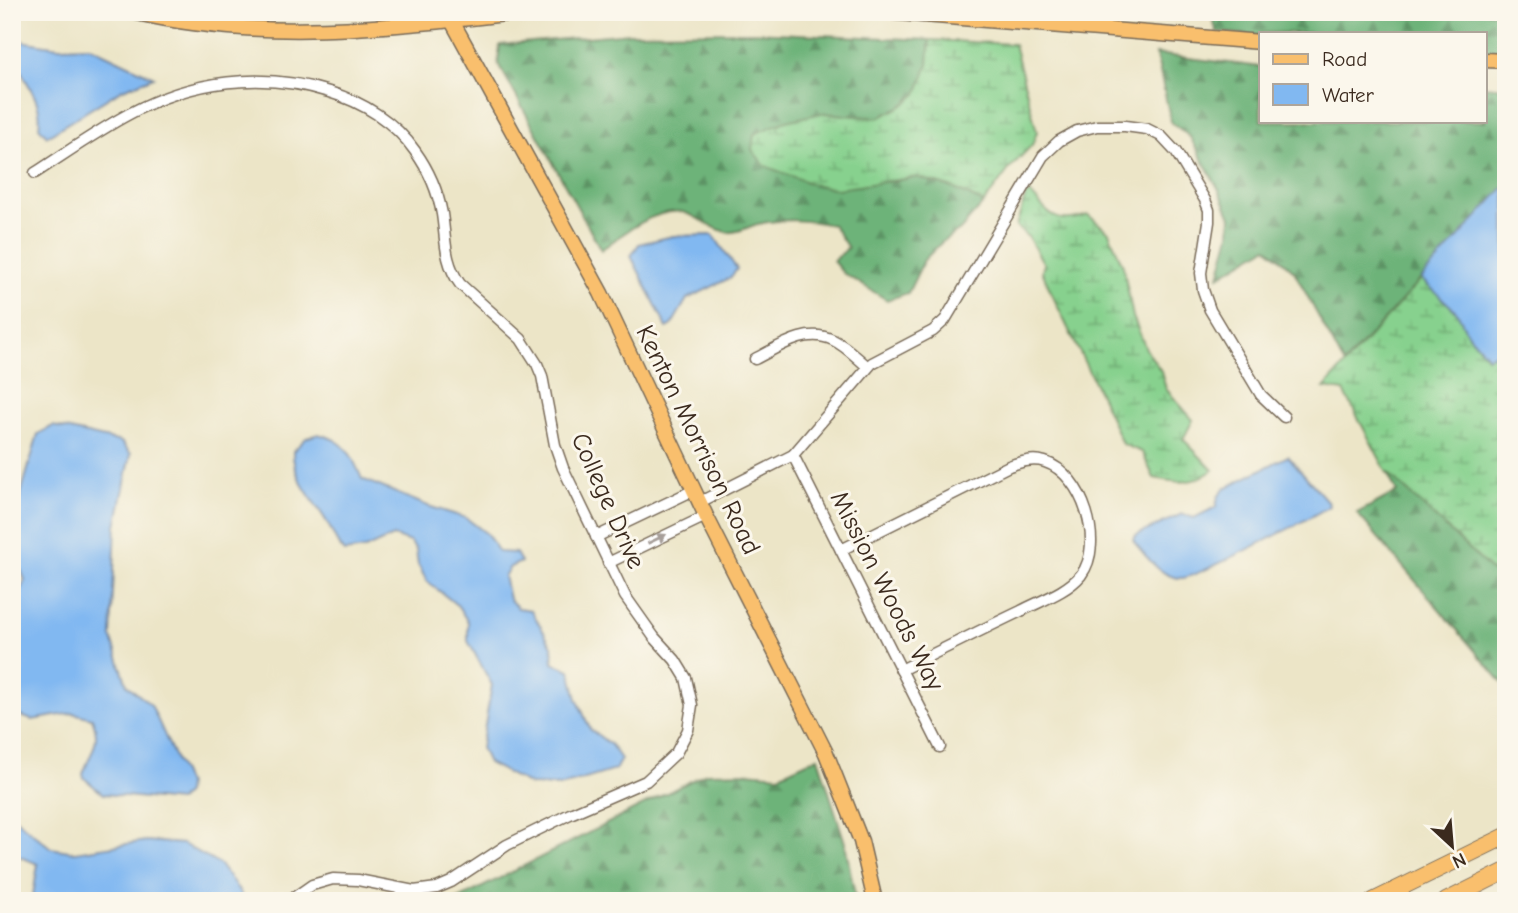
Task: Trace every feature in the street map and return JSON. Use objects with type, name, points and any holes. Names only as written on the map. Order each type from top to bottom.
[{"type":"highway","points":[[1373,901],[1506,836]]},
{"type":"highway","points":[[1446,901],[1506,871]]},
{"type":"main road","points":[[133,12],[232,27],[287,31],[360,29],[449,16],[522,12]]},
{"type":"main road","points":[[886,12],[1259,42]]},
{"type":"main road","name":"Kenton Morrison Road","points":[[449,16],[595,282],[700,503],[826,753],[861,841],[875,901]]},
{"type":"main road","points":[[1486,60],[1506,61]]},
{"type":"street","name":"College Drive","points":[[35,173],[130,113],[160,99],[228,82],[262,80],[298,83],[346,97],[375,113],[406,139],[426,170],[442,213],[445,254],[454,277],[521,339],[537,364],[542,376],[558,455],[608,563],[639,617],[680,667],[690,693],[691,718],[684,740],[667,763],[646,781],[507,845],[451,882],[437,888],[414,891],[343,878],[312,885],[289,901]]},
{"type":"street","points":[[608,563],[700,503],[793,455],[872,363],[933,331],[944,320],[1043,156],[1059,141],[1077,131],[1097,125],[1147,129],[1161,136],[1175,152],[1205,200],[1209,222],[1201,273],[1210,310],[1261,395],[1284,417]]},
{"type":"street","points":[[755,359],[792,340],[819,335],[834,341],[869,367]]},
{"type":"street","name":"Mission Woods Way","points":[[793,455],[940,747]]},
{"type":"street","points":[[841,550],[1009,466],[1027,460],[1044,461],[1059,468],[1072,482],[1085,505],[1090,524],[1089,557],[1081,575],[1058,593],[901,670]]},
{"type":"street","points":[[596,537],[700,503]]},
{"type":"green space","points":[[1210,12],[1506,12],[1506,55],[1486,54],[1486,32],[1259,32],[1259,36],[1217,32]]},
{"type":"green space","points":[[752,32],[930,40],[928,65],[917,94],[902,106],[878,118],[822,113],[887,182],[917,177],[953,188],[984,203],[960,230],[942,242],[924,260],[908,293],[887,300],[843,273],[833,261],[848,248],[833,225],[814,222],[768,222],[731,232],[722,231],[687,213],[672,212],[650,218],[601,250],[498,63],[500,45],[630,33]]},
{"type":"green space","points":[[930,40],[1014,44],[1037,132],[1032,145],[1010,168],[984,203],[953,188],[917,177],[837,189],[812,184],[765,166],[752,150],[754,134],[786,121],[822,113],[878,118],[902,106],[917,94],[928,65]]},
{"type":"green space","points":[[1156,54],[1259,67],[1259,122],[1486,122],[1486,86],[1506,88],[1506,186],[1344,364],[1294,271],[1267,247],[1219,276],[1230,234],[1231,217],[1190,137],[1171,122]]},
{"type":"green space","points":[[1030,193],[1055,217],[1068,219],[1088,215],[1109,232],[1123,266],[1133,317],[1146,349],[1161,371],[1166,389],[1193,420],[1183,439],[1213,470],[1206,475],[1185,482],[1154,478],[1142,452],[1122,444],[1051,293],[1042,271],[1044,264],[1028,237],[1016,226],[1026,195]]},
{"type":"green space","points":[[1421,279],[1457,312],[1467,333],[1487,357],[1506,348],[1506,584],[1386,471],[1344,391],[1324,388]]},
{"type":"green space","points":[[1386,471],[1506,584],[1506,687],[1357,513],[1397,492]]},
{"type":"green space","points":[[818,757],[845,843],[856,901],[455,901],[706,773],[747,772],[779,775]]},
{"type":"water","points":[[12,41],[58,47],[89,46],[154,77],[123,89],[47,136],[39,127],[37,104],[13,52]]},
{"type":"water","points":[[1505,186],[1506,348],[1488,357],[1467,333],[1457,312],[1421,279]]},
{"type":"water","points":[[713,235],[737,269],[730,278],[687,299],[671,326],[667,328],[631,256],[639,244],[673,236]]},
{"type":"water","points":[[53,426],[121,442],[131,454],[116,526],[111,636],[127,685],[151,705],[187,784],[186,793],[179,801],[103,794],[84,778],[83,774],[96,740],[92,718],[73,713],[32,720],[12,713],[12,608],[25,580],[12,549],[12,525],[38,434]]},
{"type":"water","points":[[318,434],[335,440],[347,450],[362,479],[428,506],[466,518],[487,534],[499,552],[516,553],[521,562],[510,567],[504,576],[509,599],[518,608],[531,610],[552,646],[553,663],[570,670],[577,699],[590,729],[611,745],[621,759],[615,770],[562,786],[530,785],[488,763],[481,748],[492,685],[468,641],[468,622],[458,606],[427,581],[418,565],[416,550],[410,542],[393,536],[365,549],[344,552],[341,549],[323,515],[300,481],[294,461],[293,451],[306,438]]},
{"type":"water","points":[[1288,456],[1329,506],[1230,558],[1182,578],[1161,571],[1135,543],[1135,536],[1182,514],[1194,518],[1216,507],[1218,497],[1225,488]]},
{"type":"water","points":[[12,816],[51,848],[75,852],[146,841],[183,844],[220,865],[241,894],[242,901],[32,901],[38,864],[21,857],[12,859]]}]
